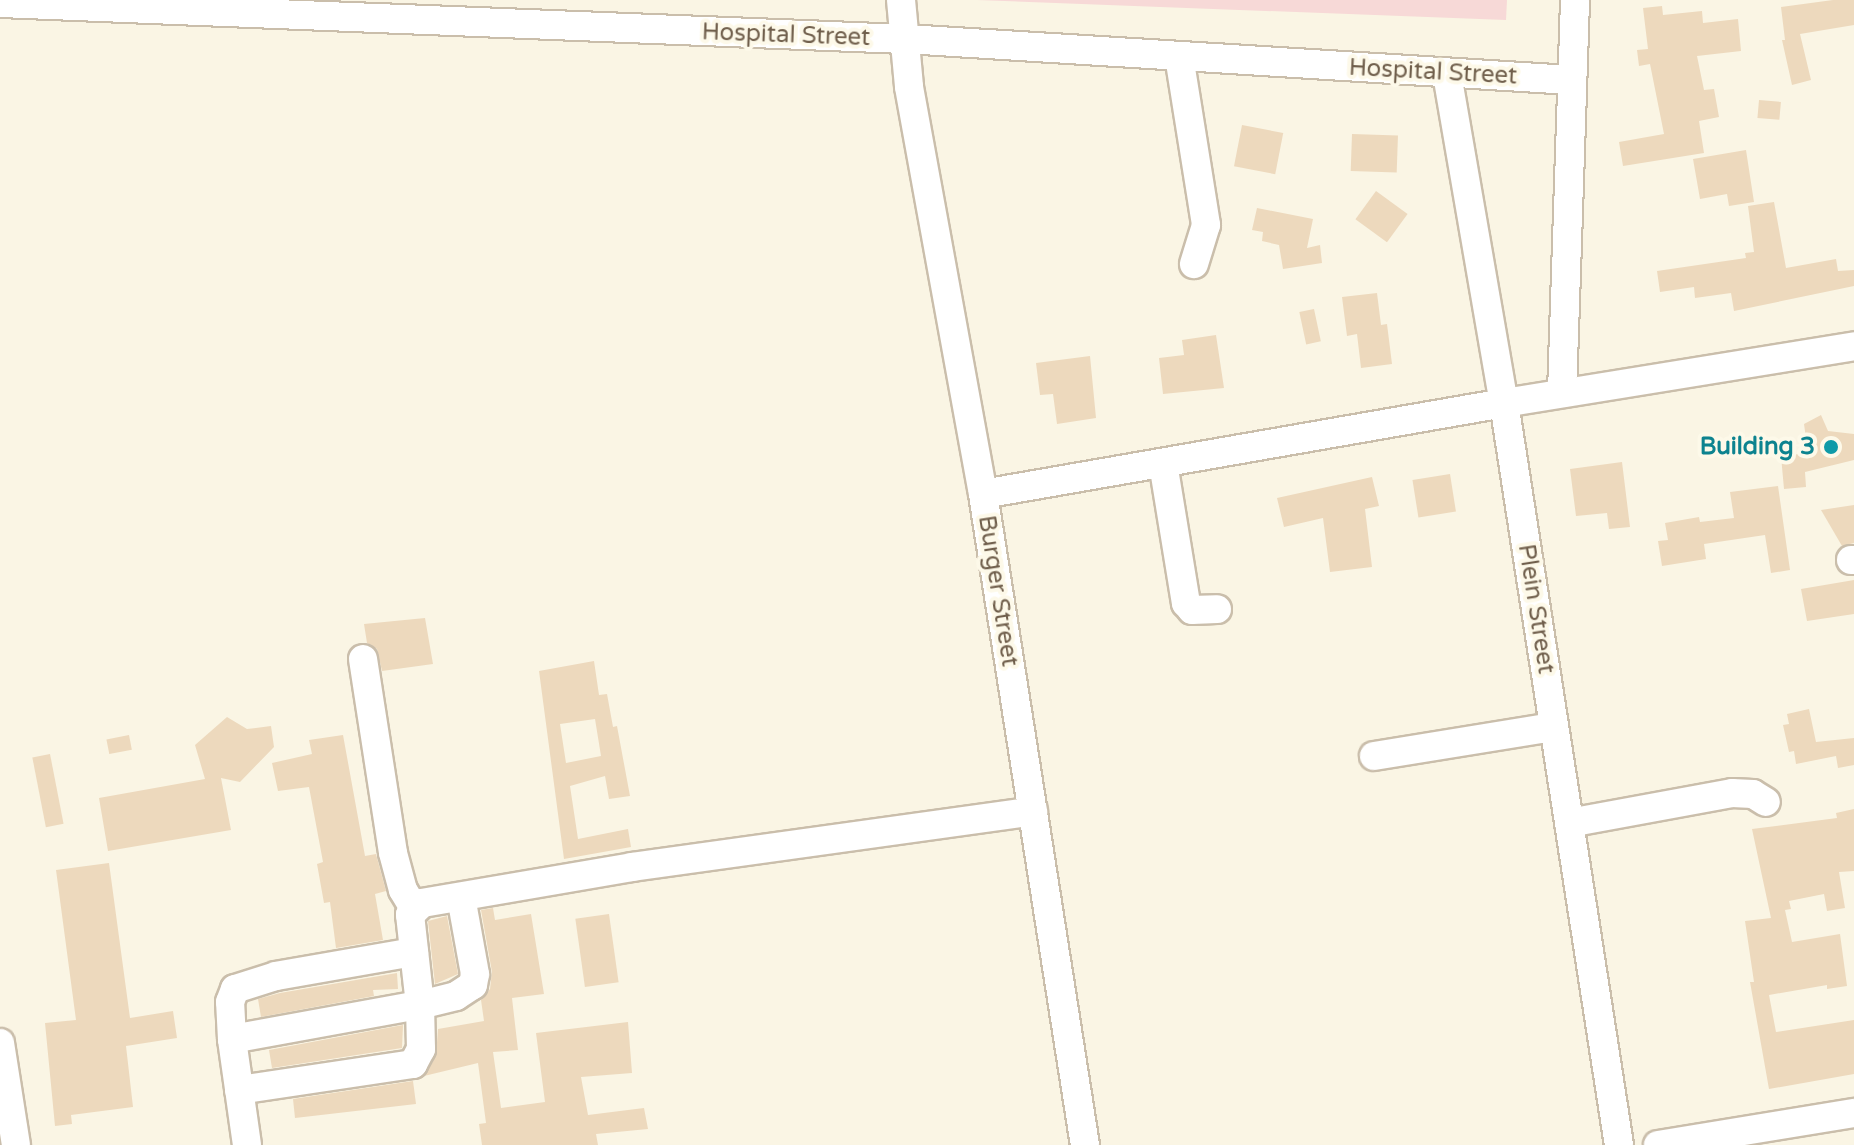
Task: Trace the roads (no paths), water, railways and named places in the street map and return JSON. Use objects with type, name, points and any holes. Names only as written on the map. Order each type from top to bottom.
[{"type":"street","name":"Burger Street","points":[[901,0],[909,87],[983,494],[1085,1145]]},
{"type":"street","points":[[1562,393],[1575,0]]},
{"type":"street","name":"Hospital Street","points":[[0,3],[390,10],[1571,80]]},
{"type":"street","points":[[1179,56],[1206,225],[1194,264]]},
{"type":"street","name":"Plein Street","points":[[1447,74],[1504,403],[1619,1145]]},
{"type":"street","points":[[983,494],[1562,393],[1854,346]]},
{"type":"street","points":[[1163,463],[1186,603],[1192,610],[1217,609]]},
{"type":"street","points":[[363,659],[393,853],[403,890],[414,908]]},
{"type":"street","points":[[1374,756],[1554,727]]},
{"type":"street","points":[[1569,823],[1732,793],[1753,794],[1766,802]]},
{"type":"street","points":[[239,1090],[413,1064],[421,1049],[420,1005],[410,915],[422,903],[632,867],[1033,811]]},
{"type":"street","points":[[232,1039],[456,996],[473,985],[475,974],[461,897]]},
{"type":"street","points":[[247,1145],[232,1039],[230,1002],[235,989],[276,976],[414,952]]},
{"type":"street","points":[[0,1047],[16,1145]]},
{"type":"street","points":[[1658,1145],[1854,1113]]},
{"type":"place","name":"Building 3","points":[[1831,447]]}]
